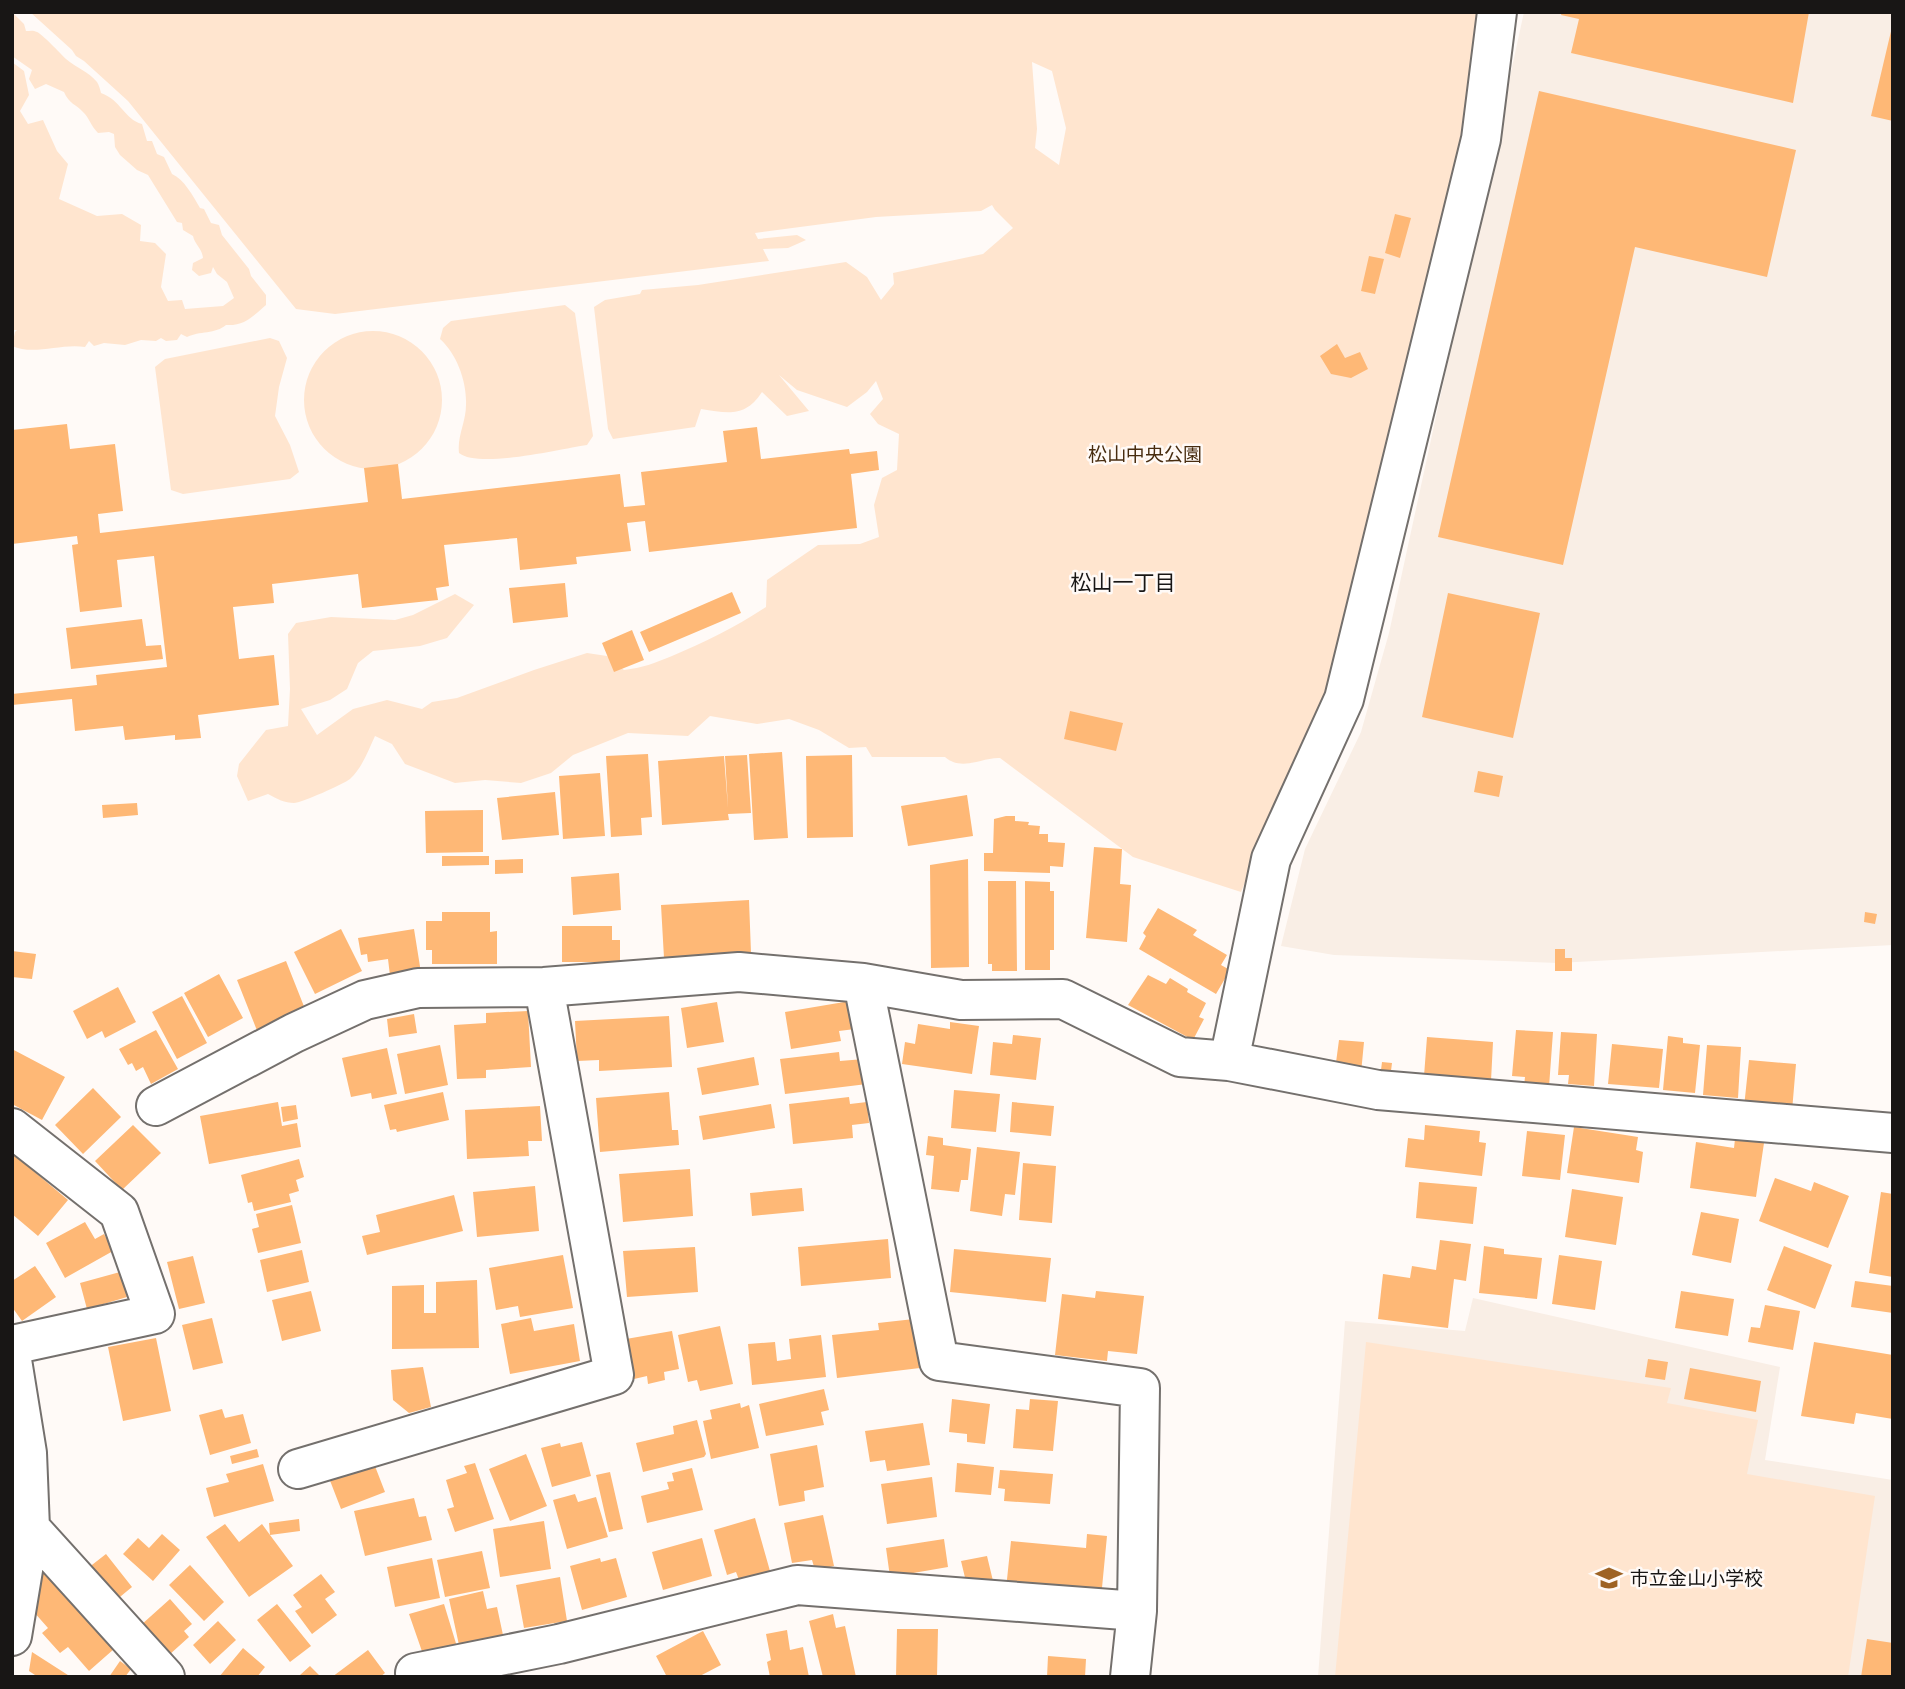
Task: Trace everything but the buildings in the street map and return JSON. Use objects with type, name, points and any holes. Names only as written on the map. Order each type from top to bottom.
[{"type":"street","points":[[1229,1061],[1271,859],[1344,699],[1481,139],[1497,12]]},
{"type":"street","points":[[156,1106],[294,1033],[365,1000],[418,988],[544,987],[739,972],[863,983],[961,1000],[1063,999],[1180,1057],[1229,1061],[1378,1090],[1893,1133]]},
{"type":"street","points":[[863,983],[939,1361],[1140,1388],[1137,1611],[1130,1677]]},
{"type":"street","points":[[298,1469],[614,1375],[544,987]]},
{"type":"street","points":[[12,1128],[119,1212],[155,1314],[12,1345]]},
{"type":"street","points":[[12,1360],[27,1453],[12,1636]]},
{"type":"street","points":[[21,1526],[165,1677]]},
{"type":"street","points":[[417,1677],[415,1673],[559,1644],[797,1585],[1137,1611]]},
{"type":"shaded area","points":[[1524,12],[1893,12],[1893,945],[1558,963],[1334,955],[1281,946],[1305,849],[1361,732],[1389,633]]},
{"type":"shaded area","name":"市立金山小学校","points":[[1473,1298],[1780,1367],[1765,1460],[1893,1480],[1893,1677],[1318,1677],[1345,1321],[1465,1331]]},
{"type":"green space","points":[[12,12],[24,24],[26,31],[39,33],[66,59],[93,78],[101,93],[142,124],[147,141],[152,141],[157,154],[164,157],[172,174],[184,184],[200,208],[204,209],[211,223],[219,225],[222,235],[266,295],[266,305],[253,316],[244,322],[212,331],[187,337],[181,334],[177,340],[166,341],[161,338],[125,345],[104,343],[94,346],[89,341],[85,347],[38,350],[12,346],[17,330],[12,330],[12,62],[24,71],[29,95],[20,111],[28,124],[43,120],[57,151],[68,164],[59,199],[97,216],[122,214],[141,225],[140,241],[155,243],[166,254],[161,287],[168,301],[182,300],[185,309],[223,306],[234,298],[227,282],[213,267],[211,273],[199,276],[192,270],[193,263],[203,258],[193,236],[183,230],[182,223],[177,222],[148,175],[137,170],[120,155],[115,147],[114,134],[98,133],[86,115],[70,102],[64,92],[46,84],[35,89],[29,79],[32,70],[12,56]]},
{"type":"green space","name":"松山中央公園","points":[[30,12],[1494,12],[1355,601],[1318,722],[1268,826],[1241,892],[1133,857],[1000,758],[965,764],[945,757],[872,757],[866,747],[849,748],[819,730],[789,719],[757,724],[710,716],[688,736],[628,733],[573,755],[551,773],[521,783],[485,780],[455,783],[405,764],[392,744],[375,736],[358,770],[340,785],[294,803],[268,794],[248,801],[237,776],[239,764],[266,730],[288,726],[288,634],[296,623],[331,617],[395,620],[413,615],[455,594],[474,605],[447,638],[420,646],[373,651],[358,663],[347,689],[330,700],[301,709],[317,735],[353,709],[387,700],[422,709],[432,702],[457,698],[587,653],[607,656],[624,670],[654,663],[720,634],[766,607],[767,580],[818,545],[860,544],[879,537],[874,505],[882,478],[897,470],[899,434],[878,424],[870,414],[883,399],[876,381],[867,392],[847,407],[797,390],[779,375],[809,411],[787,416],[762,392],[749,406],[735,412],[701,409],[695,427],[613,439],[608,429],[594,307],[605,300],[640,294],[642,290],[698,285],[846,262],[867,277],[881,300],[894,284],[893,273],[983,254],[1013,228],[992,205],[981,211],[876,217],[755,233],[758,239],[797,235],[806,240],[788,248],[763,249],[769,261],[335,314],[296,309],[128,101]],"holes":[[[1032,62],[1052,71],[1066,128],[1059,165],[1035,148],[1037,129]]]},
{"type":"green space","points":[[565,305],[575,313],[593,436],[587,445],[501,459],[469,457],[459,453],[466,411],[465,387],[456,360],[440,339],[443,328],[451,321]]},
{"type":"green space","points":[[373,331],[399,336],[422,351],[437,374],[442,400],[437,426],[422,449],[399,464],[373,469],[347,464],[324,449],[309,426],[304,400],[309,374],[324,351],[347,336]]},
{"type":"green space","points":[[270,338],[279,341],[287,358],[275,416],[290,445],[299,472],[290,479],[183,494],[171,490],[155,367],[165,359]]},
{"type":"green space","name":"市立金山小学校","points":[[1366,1342],[1671,1388],[1667,1403],[1758,1420],[1747,1474],[1875,1496],[1848,1677],[1335,1677]]},
{"type":"place","name":"市立金山小学校","points":[[1609,1578]]},
{"type":"district","name":"松山一丁目","points":[[1123,582]]}]
